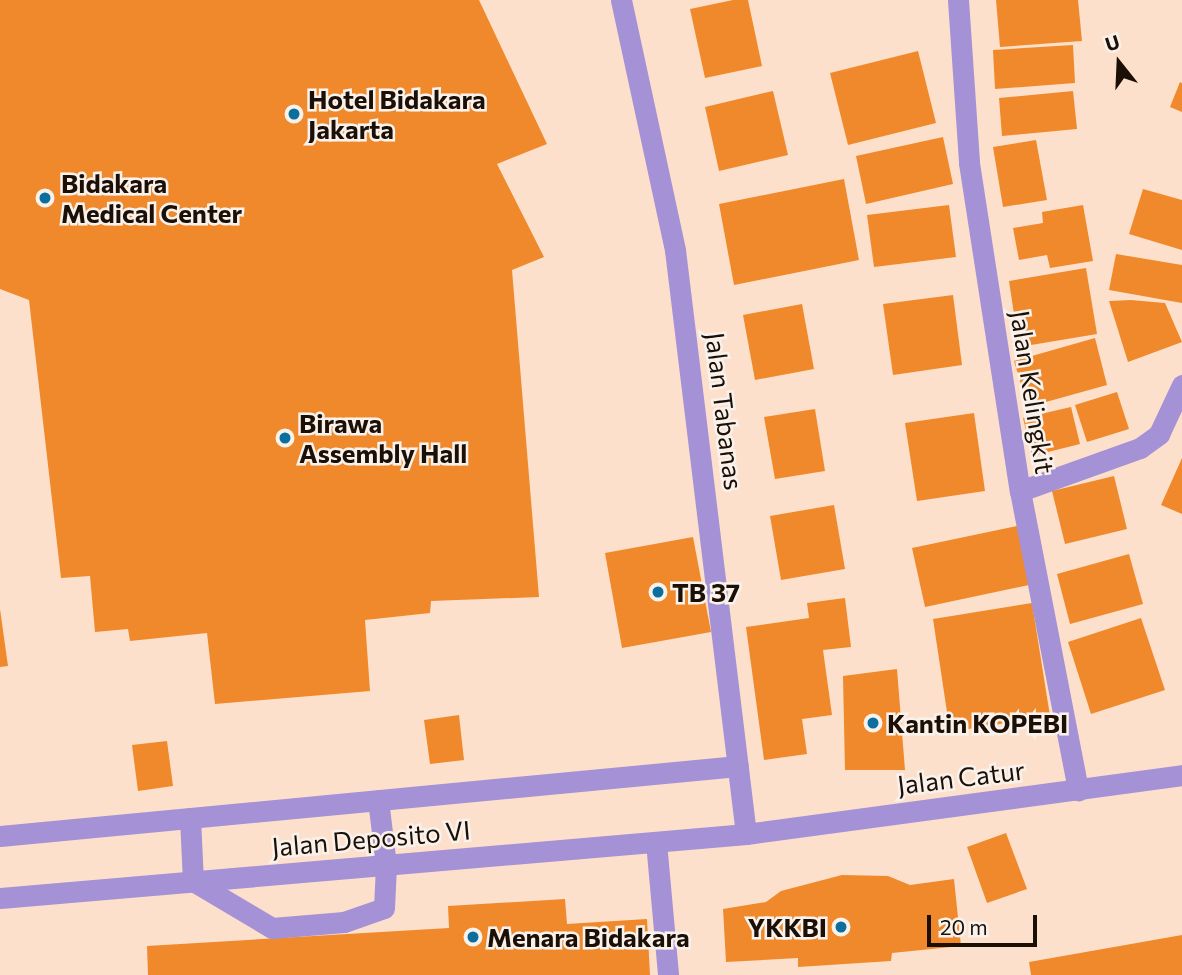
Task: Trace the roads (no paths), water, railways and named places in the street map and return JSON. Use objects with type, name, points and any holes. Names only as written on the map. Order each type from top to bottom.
[{"type":"street","name":"Jalan Tabanas","points":[[621,0],[675,250],[746,834]]},
{"type":"street","name":"Jalan Kelingkit","points":[[958,0],[969,163],[1020,491],[1078,790]]},
{"type":"street","points":[[1020,491],[1140,448],[1159,434],[1182,386]]},
{"type":"street","name":"Jalan Deposito VI","points":[[0,836],[738,766]]},
{"type":"street","name":"Jalan Catur","points":[[746,834],[1182,775]]},
{"type":"street","points":[[190,818],[193,881],[259,925],[320,924],[372,916],[384,908],[386,865],[378,800]]},
{"type":"street","name":"Jalan Deposito VI","points":[[0,898],[746,834]]},
{"type":"street","points":[[656,842],[668,975]]},
{"type":"place","name":"Hotel Bidakara Jakarta","points":[[294,114]]},
{"type":"place","name":"Bidakara Medical Center","points":[[45,198]]},
{"type":"place","name":"Birawa Assembly Hall","points":[[285,438]]},
{"type":"place","name":"TB 37","points":[[658,592]]},
{"type":"place","name":"Kantin KOPEBI","points":[[873,723]]},
{"type":"place","name":"YKKBI","points":[[841,927]]},
{"type":"place","name":"Menara Bidakara","points":[[473,937]]}]
